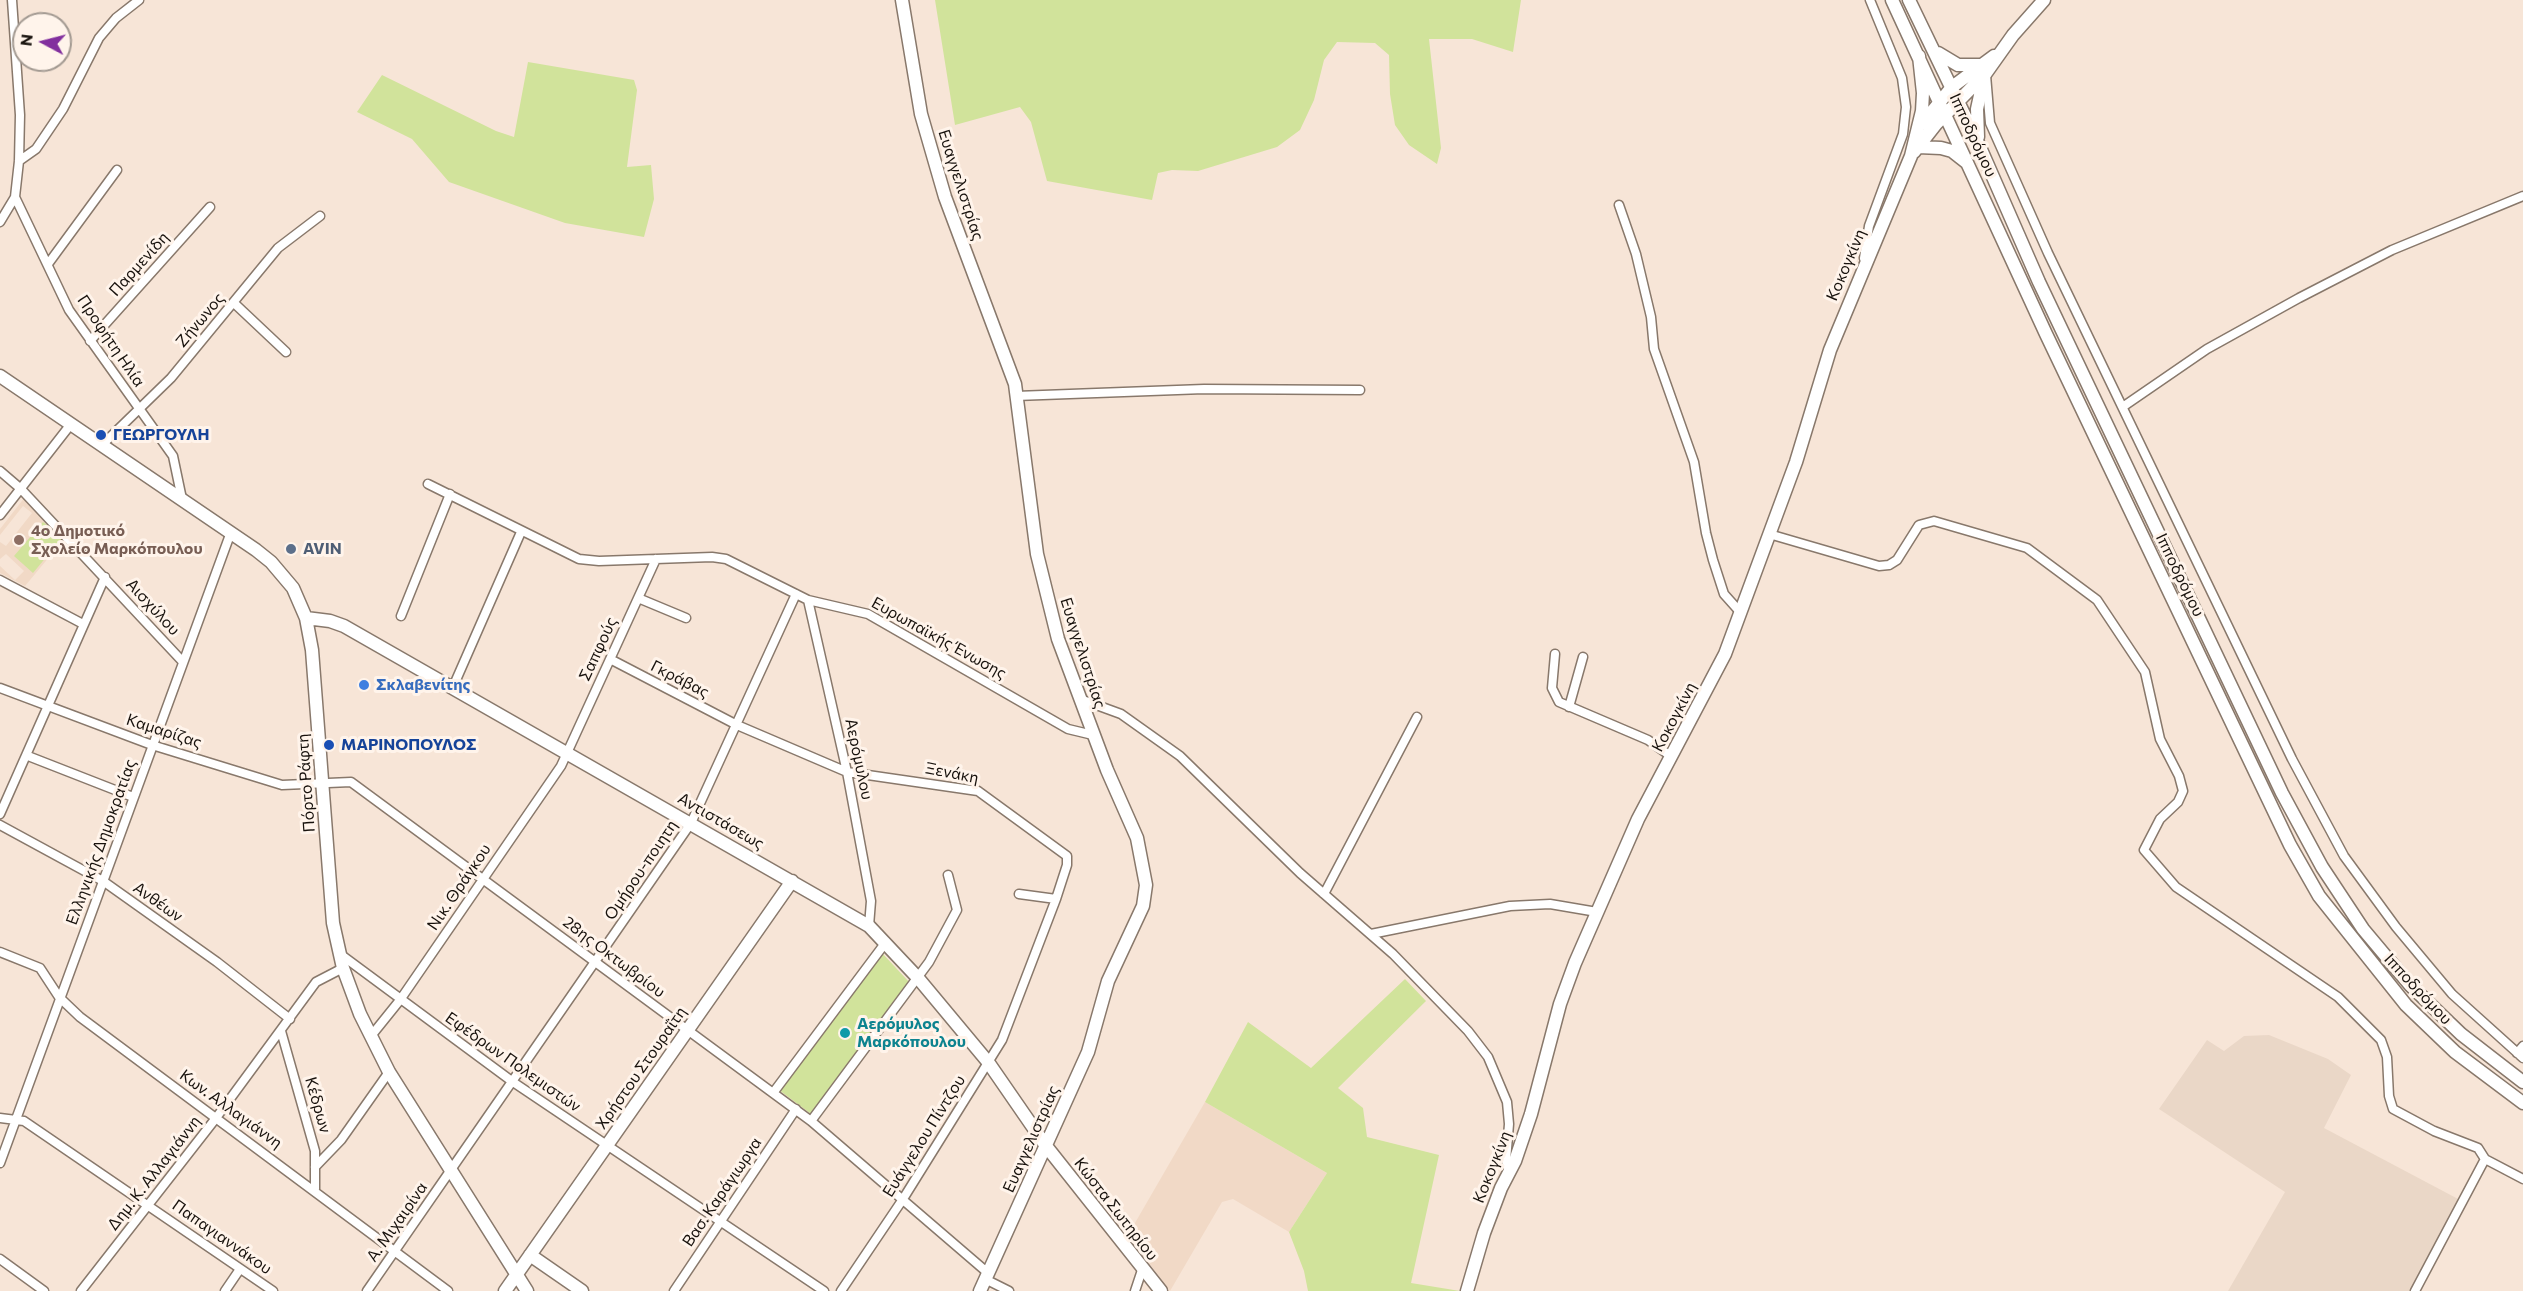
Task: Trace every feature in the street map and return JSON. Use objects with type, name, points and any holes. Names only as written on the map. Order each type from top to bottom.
[{"type":"street","points":[[0,222],[15,196],[20,161],[20,115],[12,0]]},
{"type":"street","points":[[20,161],[36,149],[63,109],[99,38],[116,18],[139,0]]},
{"type":"street","name":"Ευαγγελιστρίας","points":[[902,0],[921,114],[945,197],[1014,384],[1037,554],[1058,639],[1093,735],[1140,848],[1146,885],[1143,906],[1108,981],[1088,1052],[980,1291]]},
{"type":"street","points":[[1862,271],[1869,226],[1903,134],[1906,107],[1902,78],[1870,0]]},
{"type":"street","name":"Ιπποδρόμου","points":[[1892,0],[2046,334],[2290,845],[2319,896],[2406,1005],[2455,1052],[2523,1103]]},
{"type":"street","name":"Ιπποδρόμου","points":[[1909,0],[1979,145],[2039,282],[2282,793],[2322,867],[2363,929],[2409,985],[2461,1034],[2523,1082]]},
{"type":"street","points":[[1914,152],[1959,102],[1983,69],[2002,50],[2043,0]]},
{"type":"street","points":[[1932,45],[1939,54],[1958,65],[1983,69]]},
{"type":"street","points":[[1914,152],[1923,93],[1919,56]]},
{"type":"street","points":[[1918,130],[1939,100],[1952,87],[1983,69]]},
{"type":"street","points":[[1979,145],[1977,109],[1983,69]]},
{"type":"street","points":[[1983,69],[1989,86],[1988,109],[1995,135],[2048,253],[2124,406],[2292,759],[2344,855],[2396,927],[2452,994],[2521,1053]]},
{"type":"street","points":[[1914,152],[1930,146],[1952,151],[1970,165]]},
{"type":"street","name":"Κοκογκίνη","points":[[1467,1291],[1484,1233],[1531,1114],[1560,1004],[1638,819],[1720,666],[1807,431],[1830,350],[1914,152]]},
{"type":"street","points":[[48,264],[117,170]]},
{"type":"street","name":"Προφήτη Ηλία","points":[[15,196],[69,310],[173,456],[182,500]]},
{"type":"street","points":[[2124,406],[2207,349],[2299,298],[2392,250],[2523,196]]},
{"type":"street","points":[[1619,205],[1636,254],[1651,317],[1654,349],[1694,462],[1713,560],[1724,594],[1741,613]]},
{"type":"street","name":"Παρμενίδη","points":[[90,341],[210,207]]},
{"type":"street","name":"Ζήνωνος","points":[[102,445],[171,378],[278,248],[320,216]]},
{"type":"street","points":[[234,303],[286,352]]},
{"type":"street","name":"Πόρτο Ράφτη","points":[[0,376],[264,556],[281,573],[297,596],[306,618],[312,650],[334,932],[343,968],[371,1036],[389,1072],[527,1291]]},
{"type":"street","points":[[1016,396],[1203,390],[1360,390]]},
{"type":"street","points":[[0,515],[70,424]]},
{"type":"street","name":"Αισχύλου","points":[[0,471],[21,489],[183,662]]},
{"type":"street","name":"Ευρωπαϊκής Ένωσης","points":[[429,484],[521,532],[587,561],[712,557],[726,559],[808,600],[868,614],[1068,729],[1093,735]]},
{"type":"street","points":[[401,616],[450,494]]},
{"type":"street","points":[[1769,534],[1879,567],[1897,560],[1919,525],[1934,521],[2026,548],[2097,600],[2145,672],[2160,739],[2179,776],[2183,791],[2178,801],[2160,819],[2144,850],[2176,887],[2338,997],[2381,1040],[2387,1058],[2389,1096],[2393,1109],[2434,1131],[2478,1148],[2485,1159],[2523,1179]]},
{"type":"street","name":"Ελληνικής Δημοκρατίας","points":[[0,1163],[231,532]]},
{"type":"street","points":[[453,687],[521,532]]},
{"type":"street","name":"Σαπφούς","points":[[567,751],[656,559]]},
{"type":"street","points":[[0,814],[50,707],[83,624],[105,577]]},
{"type":"street","points":[[0,580],[83,624]]},
{"type":"street","name":"Ομήρου-ποιητη","points":[[451,1170],[691,823],[796,594]]},
{"type":"street","points":[[638,598],[686,618]]},
{"type":"street","name":"Αερόμυλου","points":[[808,600],[847,772],[871,901],[869,926]]},
{"type":"street","name":"Αντιστάσεως","points":[[306,618],[330,621],[344,626],[567,751],[869,926],[918,978],[988,1062],[1046,1146]]},
{"type":"street","points":[[1555,654],[1552,687],[1554,696],[1569,707],[1648,740],[1672,757]]},
{"type":"street","points":[[1569,707],[1583,657]]},
{"type":"street","name":"Γκράβας","points":[[610,659],[737,724],[847,772]]},
{"type":"street","name":"Καμαρίζας","points":[[0,688],[153,745],[282,785],[323,783]]},
{"type":"street","points":[[1080,699],[1121,714],[1180,756],[1324,894],[1371,934],[1468,1031],[1488,1057],[1507,1102],[1509,1124],[1506,1161],[1509,1171]]},
{"type":"street","points":[[1324,894],[1334,879],[1417,717]]},
{"type":"street","name":"Νικ. Θράγκου","points":[[371,1036],[400,1000],[555,775],[567,751]]},
{"type":"street","points":[[28,756],[133,797]]},
{"type":"street","name":"Ξενάκη","points":[[847,772],[978,791],[1067,856]]},
{"type":"street","name":"28ης Οκτωβρίου","points":[[323,783],[351,782],[796,1110],[903,1199],[986,1276],[1009,1291]]},
{"type":"street","name":"Ανθέων","points":[[0,825],[103,881],[217,962],[290,1019]]},
{"type":"street","name":"Ευάγγελου Πίντζου","points":[[841,1291],[903,1199],[1002,1040],[1056,899],[1067,865],[1067,856]]},
{"type":"street","points":[[810,1121],[929,962],[957,910],[948,875]]},
{"type":"street","name":"Χρήστου Στουραΐτη","points":[[505,1291],[792,881]]},
{"type":"street","points":[[1019,894],[1056,899]]},
{"type":"street","points":[[1371,934],[1472,912],[1521,905],[1563,905],[1597,912]]},
{"type":"street","points":[[773,1093],[886,942]]},
{"type":"street","name":"Κων. Αλλαγιάννη","points":[[0,952],[40,968],[59,997],[80,1017],[315,1189],[394,1252],[448,1291]]},
{"type":"street","name":"Εφέδρων Πολεμιστών","points":[[338,952],[513,1082],[824,1291]]},
{"type":"street","name":"Δημ. Κ. Αλλαγιάννη","points":[[81,1291],[150,1205],[316,982],[343,968]]},
{"type":"street","name":"Κέδρων","points":[[281,1031],[315,1151],[315,1189]]},
{"type":"street","points":[[315,1167],[341,1140],[389,1072]]},
{"type":"street","name":"Βασ. Καράγιωργα","points":[[674,1291],[796,1110]]},
{"type":"street","name":"Παπαγιαννάκου","points":[[0,1118],[24,1121],[273,1291]]},
{"type":"street","name":"Κώστα Σωτηρίου","points":[[1046,1146],[1142,1270],[1161,1291]]},
{"type":"street","points":[[2415,1291],[2485,1159]]},
{"type":"street","name":"Α. Μιχαιρίνα","points":[[367,1291],[451,1170]]},
{"type":"street","points":[[530,1255],[582,1291]]},
{"type":"street","points":[[0,1259],[44,1291]]},
{"type":"street","points":[[225,1291],[240,1269]]},
{"type":"street","points":[[1135,1291],[1142,1270]]},
{"type":"shaded area","points":[[25,497],[65,538],[25,586],[0,573],[0,566],[15,580],[24,571],[6,554],[0,559],[0,542],[6,546],[32,513],[23,506],[0,535],[0,529]]},
{"type":"shaded area","points":[[2269,1035],[2328,1059],[2351,1075],[2324,1128],[2460,1200],[2414,1291],[2228,1291],[2285,1192],[2159,1109],[2207,1040],[2224,1051],[2244,1036]]},
{"type":"shaded area","points":[[1205,1102],[1327,1173],[1289,1232],[1233,1199],[1222,1202],[1170,1291],[1128,1235]]},
{"type":"green space","points":[[935,0],[1521,0],[1513,52],[1472,39],[1429,39],[1441,148],[1437,164],[1409,145],[1395,125],[1390,94],[1389,55],[1375,43],[1337,42],[1324,60],[1314,100],[1300,130],[1277,147],[1198,171],[1172,170],[1158,173],[1152,200],[1047,181],[1031,122],[1020,107],[955,125]]},
{"type":"green space","points":[[528,62],[634,80],[637,90],[627,167],[651,165],[654,199],[644,237],[565,223],[449,182],[412,139],[357,112],[382,75],[496,131],[514,137]]},
{"type":"green space","points":[[43,522],[62,538],[33,573],[14,556]]},
{"type":"green space","points":[[882,953],[910,983],[811,1114],[779,1090]]},
{"type":"green space","points":[[1405,979],[1426,1001],[1338,1088],[1363,1108],[1367,1137],[1439,1155],[1411,1283],[1460,1291],[1308,1291],[1304,1271],[1289,1232],[1327,1173],[1205,1102],[1248,1022],[1311,1068]]},
{"type":"place","name":"ΓΕΩΡΓΟΥΛΗ","points":[[101,435]]},
{"type":"place","name":"4ο Δημοτικό Σχολείο Μαρκόπουλου","points":[[19,540]]},
{"type":"place","name":"AVIN","points":[[291,549]]},
{"type":"place","name":"Σκλαβενίτης","points":[[364,685]]},
{"type":"place","name":"ΜΑΡΙΝΟΠΟΥΛΟΣ","points":[[329,745]]},
{"type":"place","name":"Αερόμυλος Μαρκόπουλου","points":[[845,1033]]}]
